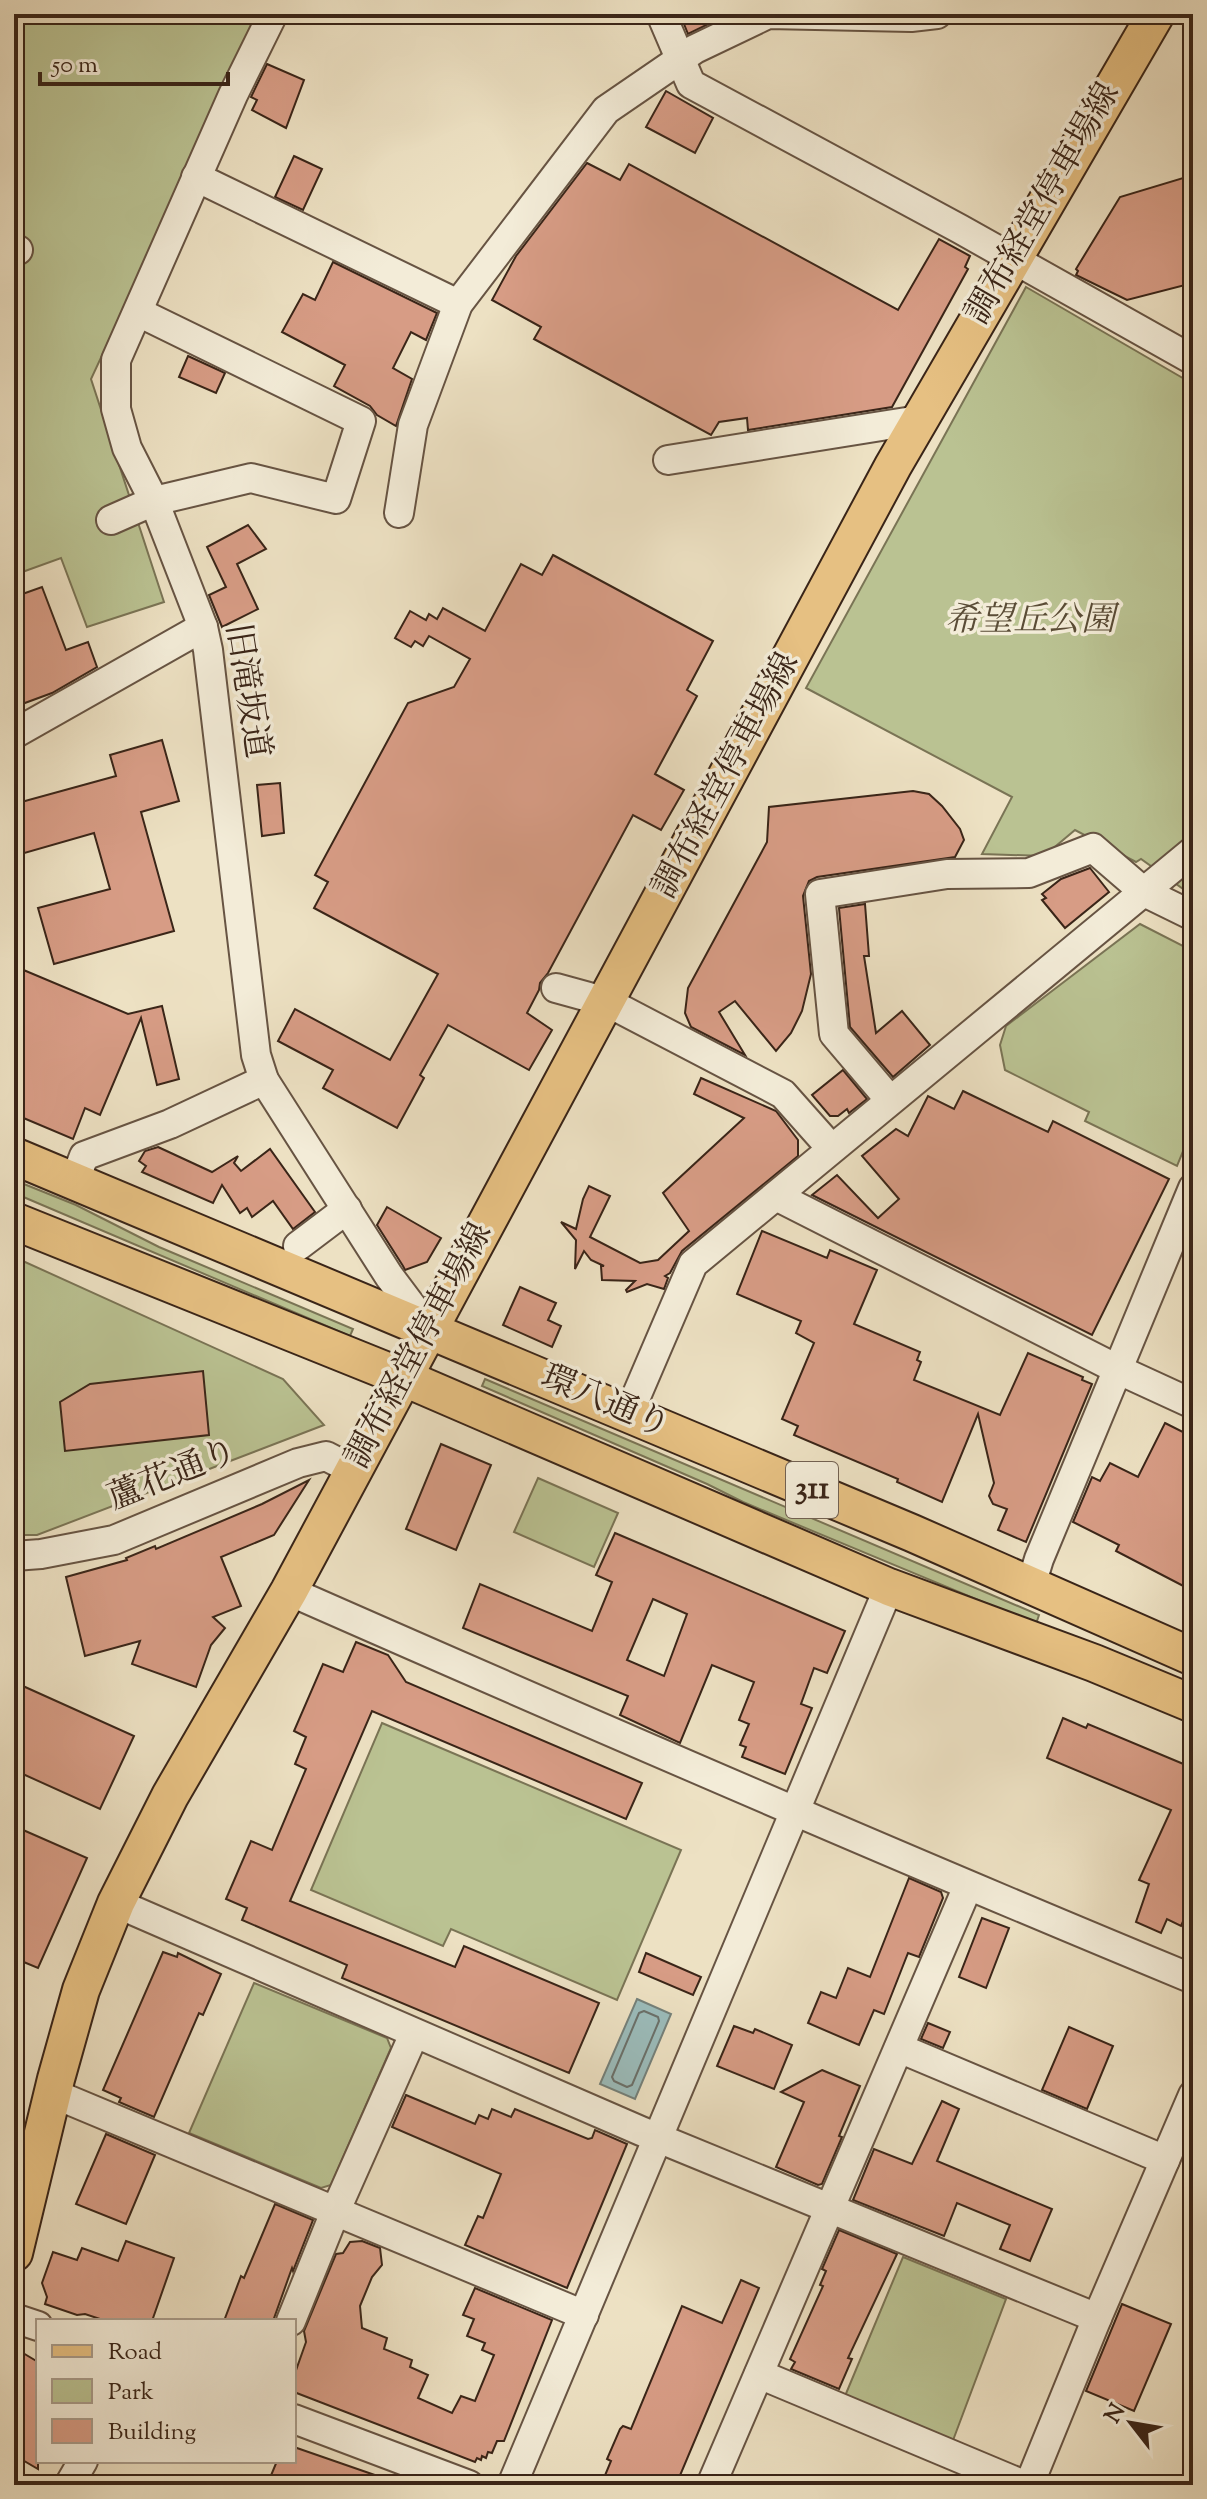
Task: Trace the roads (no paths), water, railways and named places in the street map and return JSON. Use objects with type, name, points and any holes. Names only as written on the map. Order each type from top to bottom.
[{"type":"main road","name":"調布経堂停車場線","points":[[14,2253],[52,2093],[81,1990],[116,1903],[170,1796],[289,1591],[907,441],[1156,14]]},
{"type":"main road","name":"環八通り","points":[[14,1156],[629,1413],[1193,1657]]},
{"type":"main road","name":"環八通り","points":[[14,1221],[402,1377],[889,1587],[1193,1704]]},
{"type":"street","name":"旧滝坂道","points":[[273,14],[196,177],[116,360],[116,409],[127,448],[154,501],[205,638],[256,1055],[264,1080],[389,1276],[428,1328]]},
{"type":"street","points":[[661,14],[691,84],[1193,360]]},
{"type":"street","points":[[399,513],[413,425],[458,304],[606,110],[695,49],[768,14],[911,17],[937,14]]},
{"type":"street","points":[[196,177],[458,304]]},
{"type":"street","points":[[111,520],[154,501],[251,478],[336,499],[361,421],[138,312]]},
{"type":"street","points":[[668,460],[907,441]]},
{"type":"street","points":[[14,734],[205,638]]},
{"type":"street","points":[[890,1100],[834,1034],[820,894],[947,874],[1029,873],[1093,848],[1144,892],[1193,916]]},
{"type":"street","points":[[629,1413],[693,1264],[1193,851]]},
{"type":"street","points":[[556,988],[607,1002],[783,1094],[831,1148]]},
{"type":"street","points":[[75,1180],[84,1156],[170,1124],[264,1080]]},
{"type":"street","points":[[1031,1585],[1039,1559],[1193,1188]]},
{"type":"street","points":[[776,1196],[1119,1370],[1193,1404]]},
{"type":"street","points":[[298,1246],[347,1209]]},
{"type":"street","name":"蘆花通り","points":[[14,1556],[114,1540],[298,1463],[326,1456],[353,1470]]},
{"type":"street","points":[[512,2485],[889,1587]]},
{"type":"street","points":[[289,1591],[444,1661],[968,1886],[1193,1979]]},
{"type":"street","points":[[711,2485],[968,1886]]},
{"type":"street","points":[[116,1903],[414,2034],[1097,2318]]},
{"type":"street","points":[[292,2319],[335,2212],[414,2034]]},
{"type":"street","points":[[899,2048],[1165,2160]]},
{"type":"street","points":[[52,2093],[584,2315]]},
{"type":"street","points":[[759,2374],[1026,2485],[1193,2095]]},
{"type":"street","points":[[14,2318],[36,2325]]},
{"type":"street","points":[[296,2420],[469,2485]]},
{"type":"street","points":[[69,2485],[82,2463]]},
{"type":"water","points":[[637,1999],[671,2014],[635,2099],[600,2084]]},
{"type":"park label","name":"希望丘公園","points":[[1030,621]]}]
